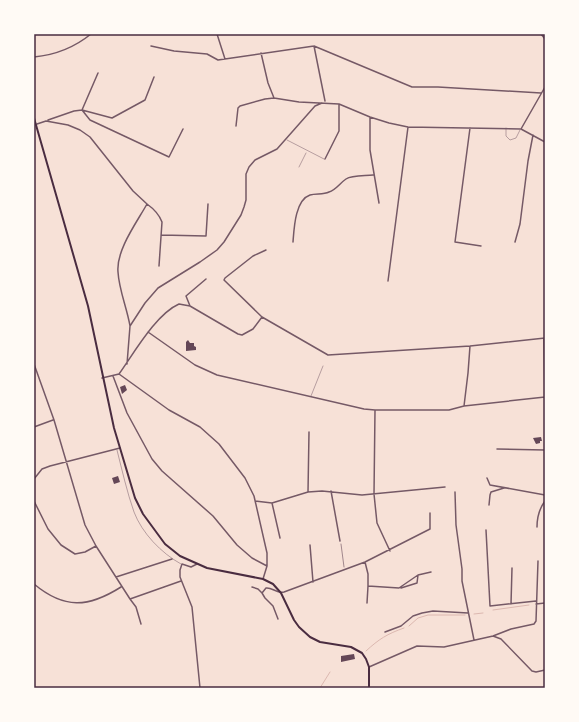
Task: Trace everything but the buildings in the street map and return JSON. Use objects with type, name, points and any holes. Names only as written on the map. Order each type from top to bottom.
[{"type":"main road","points":[[34,118],[84,290],[118,448],[135,498],[143,514],[153,531],[168,547],[180,556],[197,564],[219,571],[263,579],[273,584],[281,593],[294,620],[304,632],[320,642],[357,649],[364,656],[368,667],[369,688]]},
{"type":"street","points":[[34,57],[47,56],[64,50],[86,39],[91,34]]},
{"type":"street","points":[[217,34],[225,59]]},
{"type":"street","points":[[541,34],[545,39]]},
{"type":"street","points":[[151,46],[174,51],[207,54],[218,60],[314,46],[412,87],[438,87],[541,93]]},
{"type":"street","points":[[314,46],[325,102]]},
{"type":"street","points":[[262,53],[268,83],[274,98]]},
{"type":"street","points":[[82,110],[98,73]]},
{"type":"street","points":[[36,125],[74,111],[82,110],[112,118],[145,100],[154,77]]},
{"type":"street","points":[[521,129],[545,87]]},
{"type":"street","points":[[236,126],[238,108],[240,106],[265,99],[274,98],[299,102],[322,103]]},
{"type":"street","points":[[130,326],[145,303],[158,288],[200,262],[217,250],[224,242],[242,216],[246,200],[246,174],[249,167],[255,160],[277,149],[284,139],[315,106],[325,102],[339,104],[370,117],[408,127],[521,129],[545,142]]},
{"type":"street","points":[[325,159],[339,131],[339,104]]},
{"type":"street","points":[[82,110],[90,120],[169,157],[183,129]]},
{"type":"street","points":[[370,117],[370,150],[373,175],[379,203]]},
{"type":"street","points":[[46,121],[68,125],[80,130],[90,137],[133,191],[155,210],[162,222],[160,266]]},
{"type":"street","points":[[388,281],[408,127]]},
{"type":"street","points":[[470,128],[455,242],[481,246]]},
{"type":"street","points":[[515,242],[520,224],[533,135]]},
{"type":"street","points":[[293,242],[297,213],[303,199],[310,195],[328,192],[350,177],[373,175]]},
{"type":"street","points":[[127,364],[130,326],[118,272],[119,259],[122,249],[147,204]]},
{"type":"street","points":[[161,235],[206,236],[208,204]]},
{"type":"street","points":[[266,250],[253,256],[224,280],[262,317],[328,356],[470,346],[544,338],[545,401]]},
{"type":"street","points":[[190,306],[186,296],[206,279]]},
{"type":"street","points":[[102,378],[119,374],[148,332],[176,305],[181,304],[190,306],[242,335],[253,329],[262,317]]},
{"type":"street","points":[[148,332],[195,365],[217,374],[375,410],[449,410],[464,406],[545,397]]},
{"type":"street","points":[[464,406],[470,346]]},
{"type":"street","points":[[34,364],[54,420],[82,518],[96,546],[136,607],[141,624]]},
{"type":"street","points":[[119,374],[169,410],[200,427],[219,444],[245,478],[252,491],[255,501],[267,553],[267,566],[263,579]]},
{"type":"street","points":[[113,376],[127,413],[152,459],[213,516],[237,545],[252,558],[267,566]]},
{"type":"street","points":[[375,410],[374,494],[377,523],[390,551]]},
{"type":"street","points":[[34,427],[54,420]]},
{"type":"street","points":[[308,492],[309,432]]},
{"type":"street","points":[[34,479],[42,470],[50,466],[118,448]]},
{"type":"street","points":[[497,449],[545,450]]},
{"type":"street","points":[[487,478],[490,485],[545,495]]},
{"type":"street","points":[[255,501],[272,502],[308,492],[331,491],[362,495],[445,487]]},
{"type":"street","points":[[490,505],[490,495],[492,492],[506,488]]},
{"type":"street","points":[[331,491],[340,540]]},
{"type":"street","points":[[455,492],[456,525],[462,569],[462,581],[474,640]]},
{"type":"street","points":[[34,501],[48,529],[61,545],[75,554],[80,554],[96,546]]},
{"type":"street","points":[[537,528],[538,514],[545,501]]},
{"type":"street","points":[[272,502],[280,538]]},
{"type":"street","points":[[262,593],[266,588],[270,587],[281,593],[345,570],[390,551],[430,529],[430,513]]},
{"type":"street","points":[[486,530],[490,606],[536,601]]},
{"type":"street","points":[[310,545],[313,582]]},
{"type":"street","points":[[116,577],[172,559]]},
{"type":"street","points":[[368,667],[417,646],[444,647],[493,636],[511,629],[534,624],[536,621],[538,561]]},
{"type":"street","points":[[365,562],[368,574],[368,603]]},
{"type":"street","points":[[197,564],[192,567],[182,564],[180,573],[181,581],[192,607],[200,688]]},
{"type":"street","points":[[511,604],[512,568]]},
{"type":"street","points":[[399,588],[418,575],[431,572]]},
{"type":"street","points":[[368,586],[399,588],[417,583],[418,575]]},
{"type":"street","points":[[130,599],[181,581]]},
{"type":"street","points":[[34,584],[47,594],[61,601],[73,604],[99,599],[122,587]]},
{"type":"street","points":[[252,587],[258,589],[273,606],[278,619]]},
{"type":"street","points":[[536,604],[545,603]]},
{"type":"street","points":[[386,632],[401,626],[413,616],[422,613],[433,611],[469,613]]},
{"type":"street","points":[[493,636],[501,640],[532,671],[536,672],[545,670]]},
{"type":"lane","points":[[506,128],[506,136],[510,140],[516,138],[521,129]]},
{"type":"lane","points":[[284,139],[307,152],[325,159]]},
{"type":"lane","points":[[299,167],[307,152]]},
{"type":"lane","points":[[311,396],[323,366]]},
{"type":"lane","points":[[118,448],[134,513],[147,534],[158,546],[172,559],[182,564]]},
{"type":"path","points":[[340,540],[345,570]]},
{"type":"waterway","points":[[493,610],[529,605]]},
{"type":"waterway","points":[[474,614],[483,613]]},
{"type":"waterway","points":[[409,626],[418,618],[428,615],[465,615]]},
{"type":"waterway","points":[[366,651],[384,637],[404,628]]},
{"type":"waterway","points":[[320,688],[330,672]]}]
